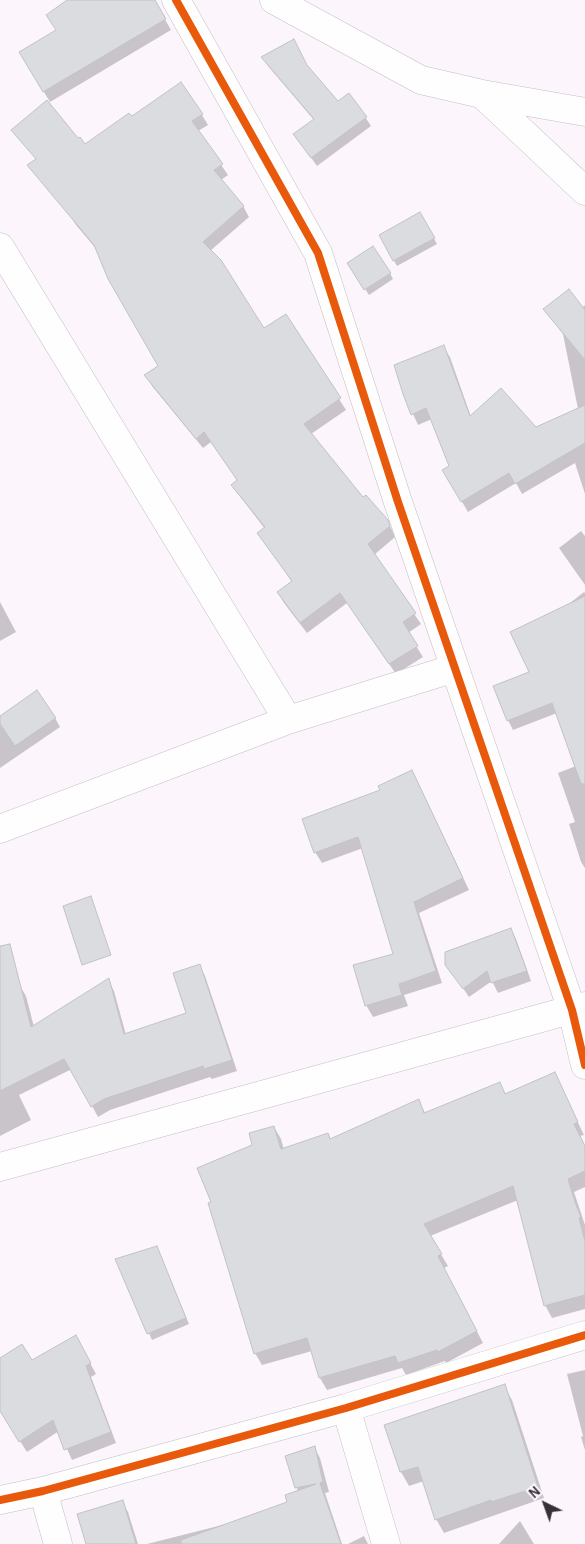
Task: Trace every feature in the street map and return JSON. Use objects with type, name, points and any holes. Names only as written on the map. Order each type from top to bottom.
[{"type":"street","points":[[176,0],[318,253],[398,502],[455,668],[578,1008],[585,1064]]},
{"type":"street","points":[[274,0],[420,80],[482,94],[585,112]]},
{"type":"street","points":[[482,94],[585,190]]},
{"type":"street","points":[[0,247],[288,720]]},
{"type":"street","points":[[0,829],[288,720],[455,668]]},
{"type":"street","points":[[0,1167],[578,1008]]},
{"type":"street","points":[[0,1500],[43,1491],[346,1408],[585,1335]]},
{"type":"street","points":[[346,1408],[386,1544]]},
{"type":"street","points":[[43,1491],[58,1544]]},
{"type":"building","points":[[67,0],[155,0],[166,19],[43,92],[19,52],[56,30],[46,15]]},
{"type":"building","points":[[294,39],[307,65],[338,101],[349,93],[367,117],[311,158],[293,134],[314,119],[261,57]]},
{"type":"building","points":[[181,82],[203,114],[192,121],[223,164],[214,170],[244,206],[203,242],[221,260],[264,328],[286,314],[341,398],[304,424],[363,497],[366,495],[388,520],[390,526],[368,544],[416,613],[403,622],[418,646],[389,664],[340,593],[300,623],[277,592],[292,581],[257,533],[265,527],[231,485],[237,480],[204,432],[196,439],[144,375],[158,366],[108,279],[94,245],[27,165],[36,159],[11,130],[47,100],[85,144],[129,113],[132,116]]},
{"type":"building","points":[[420,212],[435,238],[393,261],[379,235]]},
{"type":"building","points":[[373,246],[391,273],[364,290],[347,263]]},
{"type":"building","points":[[569,289],[585,310],[585,360],[543,309]]},
{"type":"building","points":[[444,345],[470,416],[501,388],[536,427],[585,405],[585,443],[515,484],[509,473],[461,502],[442,470],[449,466],[426,408],[411,415],[394,365]]},
{"type":"building","points":[[585,596],[585,784],[581,784],[552,703],[507,721],[493,686],[529,672],[510,632]]},
{"type":"building","points":[[37,690],[56,718],[15,746],[0,724],[0,716]]},
{"type":"building","points":[[412,770],[463,878],[414,902],[436,971],[399,984],[402,995],[365,1006],[353,965],[393,954],[358,837],[314,853],[302,819],[380,790],[378,786]]},
{"type":"building","points":[[91,896],[111,955],[82,965],[63,906]]},
{"type":"building","points":[[511,928],[527,971],[491,983],[487,971],[463,989],[445,965],[445,952]]},
{"type":"building","points":[[10,944],[31,1027],[109,978],[124,1034],[186,1013],[173,973],[200,964],[232,1060],[204,1069],[203,1066],[104,1099],[91,1107],[64,1059],[0,1091],[0,946]]},
{"type":"building","points":[[555,1072],[578,1122],[574,1124],[585,1146],[585,1171],[568,1179],[581,1217],[579,1218],[585,1241],[585,1295],[544,1306],[513,1186],[424,1224],[442,1254],[438,1256],[477,1331],[438,1352],[437,1350],[398,1363],[395,1356],[319,1378],[307,1338],[254,1354],[208,1203],[211,1202],[197,1168],[252,1145],[249,1133],[274,1126],[281,1149],[328,1133],[330,1139],[419,1099],[424,1113],[500,1082],[505,1094]]},
{"type":"building","points":[[157,1246],[186,1318],[147,1334],[115,1259]]},
{"type":"building","points":[[76,1335],[91,1363],[86,1366],[111,1432],[64,1450],[53,1420],[19,1442],[0,1411],[0,1358],[22,1344],[32,1360]]},
{"type":"building","points":[[505,1384],[538,1487],[491,1502],[491,1500],[435,1520],[418,1467],[400,1472],[384,1425]]},
{"type":"building","points":[[315,1446],[323,1482],[320,1483],[341,1544],[181,1544],[181,1540],[287,1502],[285,1495],[316,1484],[295,1488],[285,1456]]},
{"type":"building","points":[[123,1500],[136,1544],[86,1544],[77,1514]]},
{"type":"cycle path","points":[[176,0],[318,253],[398,502],[572,1010],[585,1065]]},
{"type":"cycle path","points":[[0,1500],[43,1491],[346,1408],[585,1335]]}]
